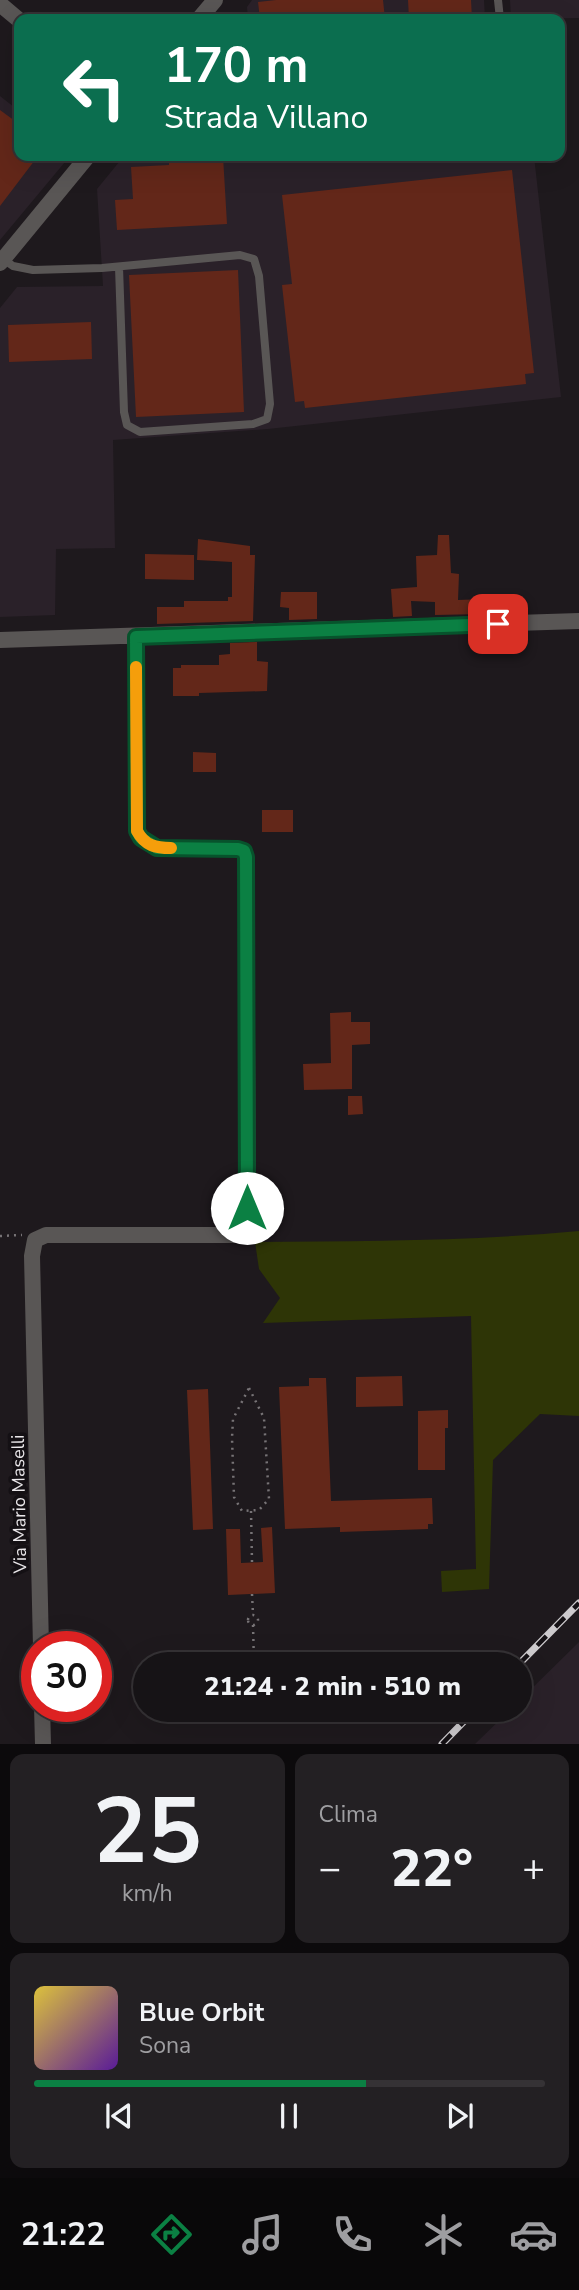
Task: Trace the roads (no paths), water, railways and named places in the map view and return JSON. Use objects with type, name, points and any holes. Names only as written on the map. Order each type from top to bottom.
[{"type":"street","points":[[204,14],[215,0]]},
{"type":"street","points":[[0,4],[14,16]]},
{"type":"street","points":[[2,261],[84,161]]},
{"type":"street","points":[[0,640],[579,621]]},
{"type":"street","points":[[136,637],[137,831],[141,838],[157,848],[238,849],[244,851],[246,857],[247,1208]]},
{"type":"street","name":"Via Mario Maselli","points":[[41,1631],[32,1256],[35,1240],[46,1235],[248,1235]]},
{"type":"street","points":[[42,1722],[43,1744]]},
{"type":"lane","points":[[2,261],[33,270],[119,267],[240,255],[254,259],[259,276],[270,404],[267,419],[253,424],[140,432],[127,425],[124,412],[119,267]]},
{"type":"railway","points":[[531,1652],[579,1603]]},
{"type":"railway","points":[[442,1744],[463,1722]]}]
